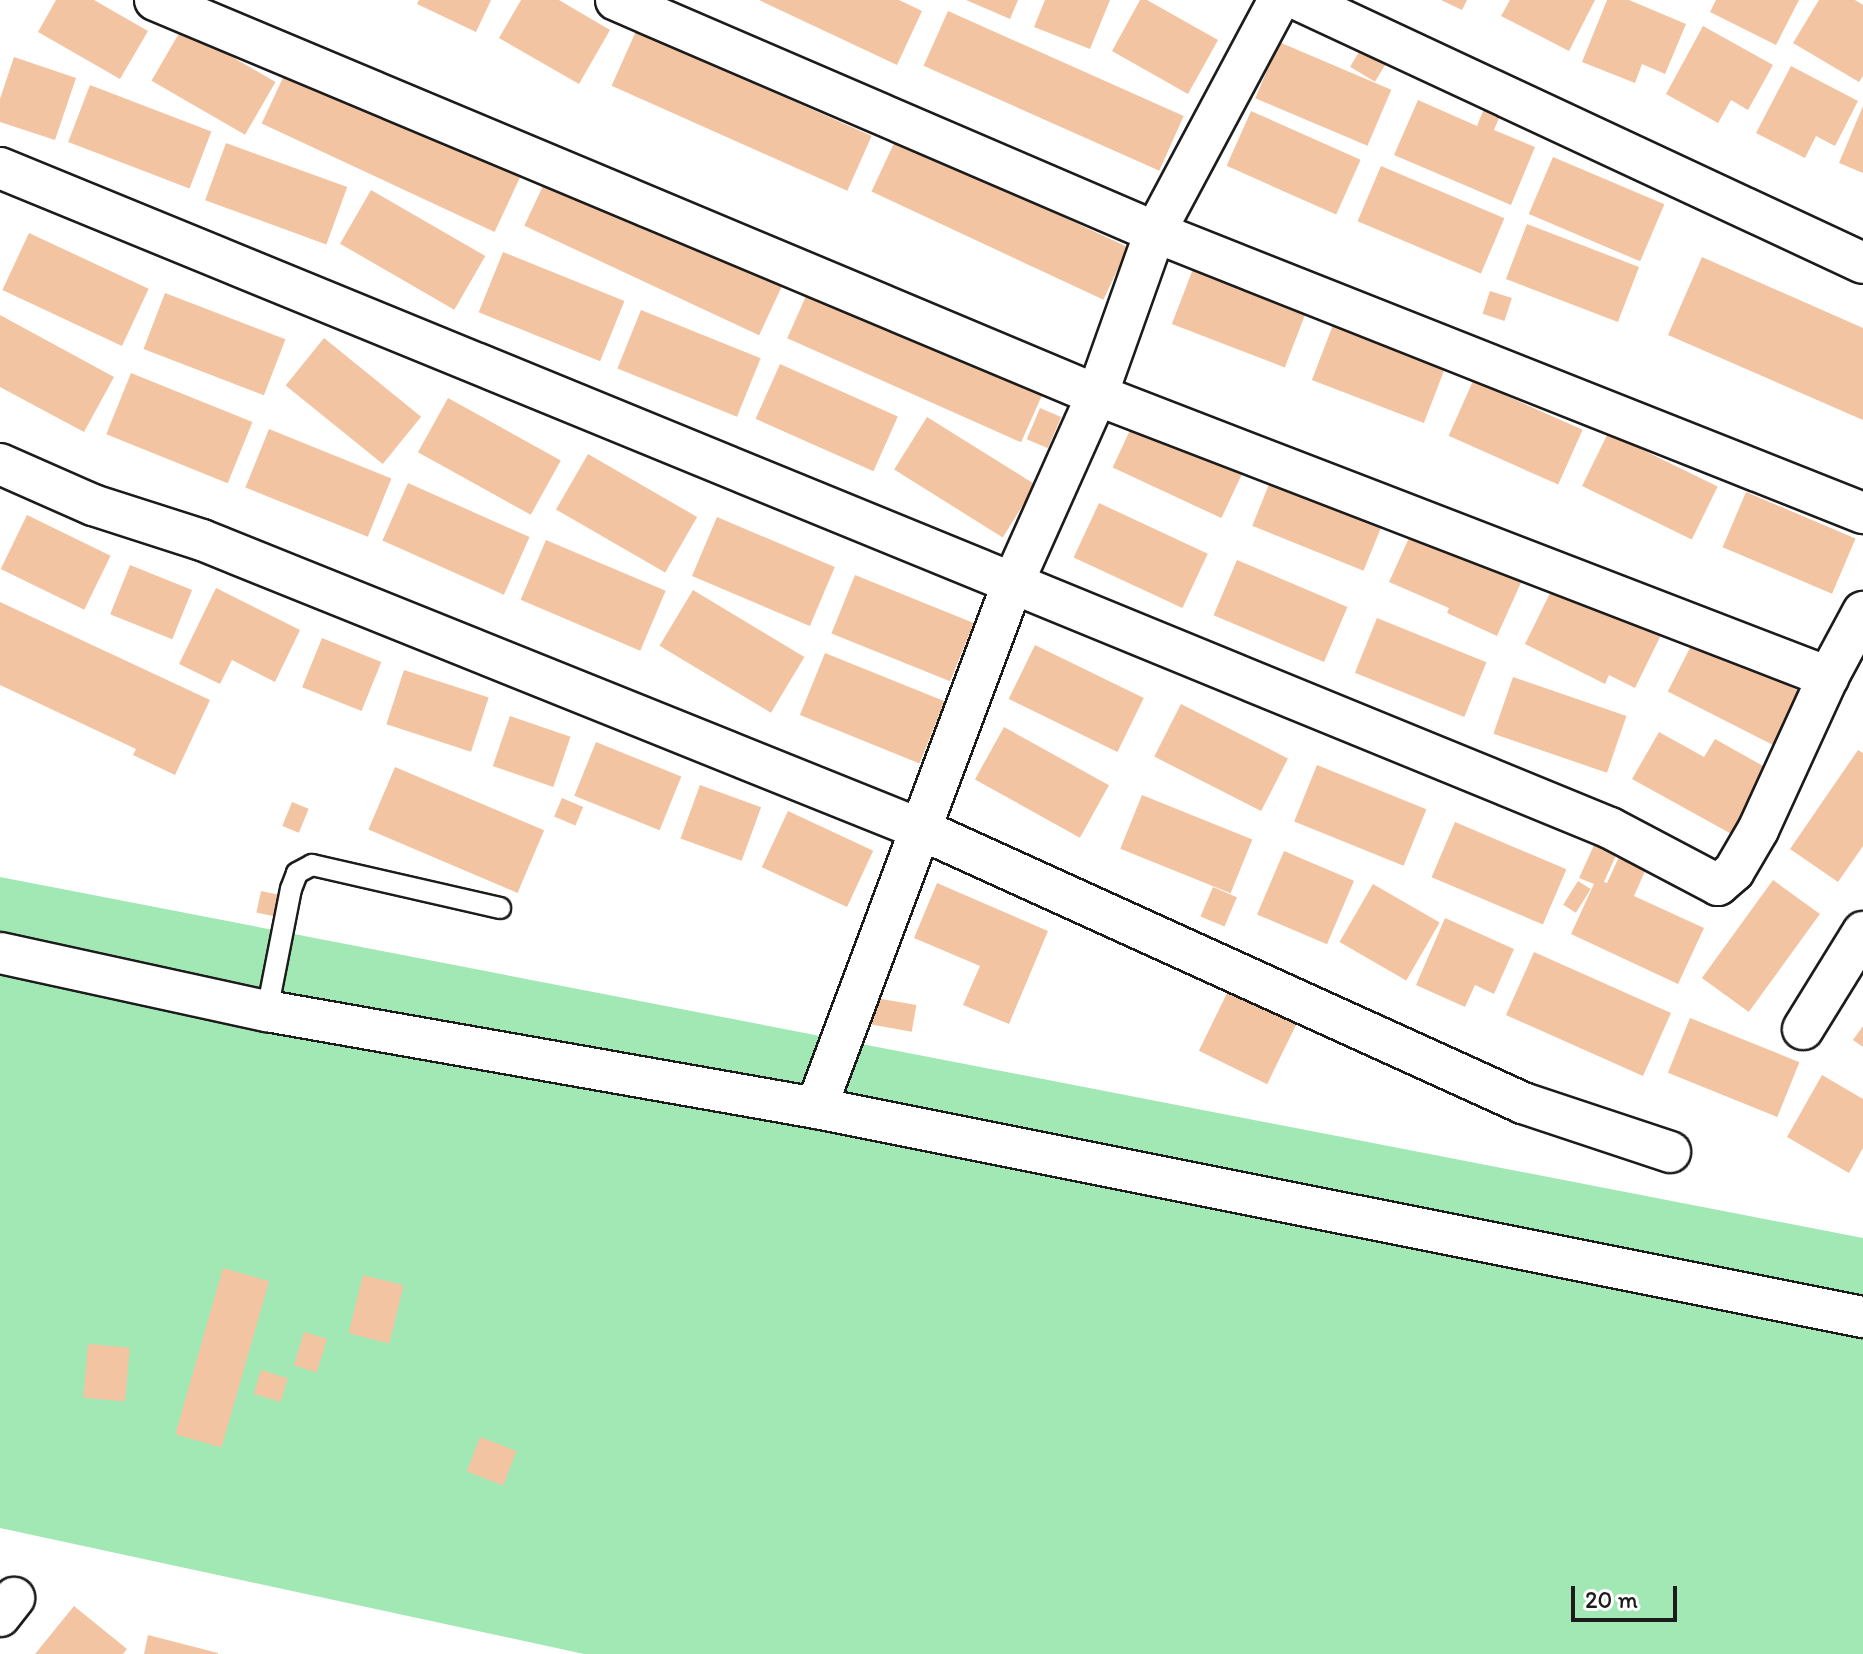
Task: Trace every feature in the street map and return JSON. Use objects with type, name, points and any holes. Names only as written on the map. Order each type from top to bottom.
[{"type":"street","points":[[155,0],[1097,395],[1828,677]]},
{"type":"street","points":[[616,0],[1155,232],[1863,513]]},
{"type":"street","points":[[816,1108],[1012,585],[1097,395],[1155,232],[1279,0]]},
{"type":"street","points":[[1299,0],[1863,263]]},
{"type":"street","points":[[0,168],[1610,828],[1718,885],[1734,871],[1758,830],[1828,677],[1863,612]]},
{"type":"street","points":[[0,464],[93,505],[202,540],[920,829],[1523,1103],[1670,1152]]},
{"type":"street","points":[[1803,1029],[1863,932]]},
{"type":"street","points":[[0,953],[267,1011],[816,1108],[1863,1317]]},
{"type":"lane","points":[[267,1011],[291,889],[297,873],[312,865],[500,908]]},
{"type":"green space","points":[[0,877],[1863,1238],[1863,1654],[584,1654],[0,1528]]},
{"type":"building","points":[[56,0],[94,0],[148,31],[120,79],[38,32]]},
{"type":"building","points":[[419,0],[491,0],[476,32],[417,4]]},
{"type":"building","points":[[521,0],[559,0],[610,30],[579,84],[499,38]]},
{"type":"building","points":[[759,0],[899,0],[922,11],[897,65]]},
{"type":"building","points":[[966,0],[1018,0],[1010,19]]},
{"type":"building","points":[[1045,0],[1110,0],[1090,49],[1034,27]]},
{"type":"building","points":[[1140,0],[1147,0],[1218,40],[1188,94],[1112,51]]},
{"type":"building","points":[[1441,0],[1467,0],[1462,10]]},
{"type":"building","points":[[1510,0],[1595,0],[1569,51],[1501,16]]},
{"type":"building","points":[[1607,0],[1629,0],[1686,24],[1665,74],[1642,64],[1635,83],[1582,62]]},
{"type":"building","points":[[1716,0],[1799,0],[1776,45],[1710,12]]},
{"type":"building","points":[[1819,0],[1855,0],[1863,5],[1863,76],[1859,82],[1793,43]]},
{"type":"building","points":[[948,11],[1184,116],[1159,171],[924,66]]},
{"type":"building","points":[[1703,26],[1773,65],[1748,110],[1731,100],[1718,123],[1666,94]]},
{"type":"building","points":[[182,28],[276,82],[245,135],[152,81]]},
{"type":"building","points":[[636,31],[872,136],[847,191],[612,86]]},
{"type":"building","points":[[1279,42],[1391,90],[1367,146],[1255,98]]},
{"type":"building","points":[[1365,42],[1390,57],[1375,82],[1350,67]]},
{"type":"building","points":[[14,57],[76,78],[55,140],[0,122],[0,99]]},
{"type":"building","points":[[1791,66],[1858,101],[1835,146],[1816,136],[1805,158],[1756,133]]},
{"type":"building","points":[[287,69],[520,178],[495,232],[262,123]]},
{"type":"building","points":[[90,85],[211,132],[190,189],[68,142]]},
{"type":"building","points":[[1488,99],[1504,106],[1494,130],[1535,147],[1511,205],[1394,155],[1418,100],[1477,126]]},
{"type":"building","points":[[1863,106],[1863,173],[1839,163]]},
{"type":"building","points":[[1251,111],[1361,160],[1336,215],[1227,166]]},
{"type":"building","points":[[896,139],[1128,247],[1104,300],[871,192]]},
{"type":"building","points":[[226,143],[347,187],[326,244],[205,200]]},
{"type":"building","points":[[1553,157],[1664,204],[1640,261],[1529,214]]},
{"type":"building","points":[[1381,166],[1504,218],[1481,274],[1358,221]]},
{"type":"building","points":[[548,175],[783,284],[759,335],[524,226]]},
{"type":"building","points":[[371,190],[485,256],[454,310],[340,244]]},
{"type":"building","points":[[1527,224],[1639,267],[1618,322],[1506,279]]},
{"type":"building","points":[[29,233],[149,289],[122,346],[2,290]]},
{"type":"building","points":[[503,252],[624,301],[600,361],[479,312]]},
{"type":"building","points":[[1702,257],[1863,328],[1863,420],[1668,335]]},
{"type":"building","points":[[1193,269],[1306,312],[1285,367],[1172,324]]},
{"type":"building","points":[[810,287],[1044,391],[1021,442],[787,338]]},
{"type":"building","points":[[1490,291],[1512,298],[1504,321],[1483,314]]},
{"type":"building","points":[[165,293],[285,339],[264,395],[143,349]]},
{"type":"building","points":[[641,310],[761,358],[737,417],[617,368]]},
{"type":"building","points":[[0,315],[114,377],[84,432],[0,387]]},
{"type":"building","points":[[1333,325],[1445,368],[1424,423],[1312,380]]},
{"type":"building","points":[[324,338],[421,417],[383,464],[286,385]]},
{"type":"building","points":[[780,364],[898,416],[873,471],[756,419]]},
{"type":"building","points":[[131,373],[252,422],[228,483],[106,434]]},
{"type":"building","points":[[1473,381],[1583,430],[1558,485],[1449,436]]},
{"type":"building","points":[[448,398],[561,461],[531,515],[418,452]]},
{"type":"building","points":[[1040,408],[1061,417],[1048,448],[1027,439]]},
{"type":"building","points":[[1138,413],[1247,464],[1221,518],[1113,467]]},
{"type":"building","points":[[927,417],[1036,485],[1003,537],[894,470]]},
{"type":"building","points":[[269,429],[391,478],[368,537],[245,487]]},
{"type":"building","points":[[1608,433],[1718,486],[1692,540],[1582,486]]},
{"type":"building","points":[[588,454],[697,517],[665,572],[556,509]]},
{"type":"building","points":[[1274,472],[1385,517],[1364,571],[1252,526]]},
{"type":"building","points":[[408,483],[530,537],[504,595],[382,541]]},
{"type":"building","points":[[1746,492],[1856,538],[1832,594],[1723,547]]},
{"type":"building","points":[[1099,503],[1208,554],[1182,608],[1074,557]]},
{"type":"building","points":[[27,515],[111,556],[84,610],[1,569]]},
{"type":"building","points":[[717,517],[835,567],[810,626],[692,576]]},
{"type":"building","points":[[1414,527],[1524,576],[1497,636],[1447,613],[1449,608],[1389,582]]},
{"type":"building","points":[[546,540],[666,591],[640,651],[521,600]]},
{"type":"building","points":[[1237,560],[1347,607],[1324,662],[1214,615]]},
{"type":"building","points":[[130,565],[192,590],[172,639],[110,614]]},
{"type":"building","points":[[855,575],[974,623],[950,681],[831,633]]},
{"type":"building","points":[[1555,583],[1661,635],[1635,688],[1609,675],[1605,684],[1525,644]]},
{"type":"building","points":[[216,588],[300,630],[275,682],[232,660],[220,684],[179,664]]},
{"type":"building","points":[[693,590],[804,657],[771,713],[660,646]]},
{"type":"building","points":[[0,602],[210,700],[175,775],[133,755],[136,749],[0,685]]},
{"type":"building","points":[[1377,618],[1486,662],[1464,717],[1355,673]]},
{"type":"building","points":[[322,638],[381,662],[361,711],[302,687]]},
{"type":"building","points":[[1695,638],[1804,693],[1776,747],[1668,691]]},
{"type":"building","points":[[1035,645],[1144,698],[1117,752],[1009,699]]},
{"type":"building","points":[[825,653],[945,701],[920,763],[800,715]]},
{"type":"building","points":[[404,670],[489,698],[471,752],[386,724]]},
{"type":"building","points":[[1513,677],[1626,716],[1607,773],[1493,734]]},
{"type":"building","points":[[1181,704],[1288,758],[1261,811],[1154,757]]},
{"type":"building","points":[[510,716],[571,737],[553,787],[493,766]]},
{"type":"building","points":[[1004,727],[1109,785],[1080,838],[975,779]]},
{"type":"building","points":[[1659,732],[1704,757],[1715,739],[1772,771],[1735,836],[1632,779]]},
{"type":"building","points":[[596,742],[681,776],[660,830],[574,796]]},
{"type":"building","points":[[1858,750],[1863,753],[1863,846],[1838,882],[1790,849]]},
{"type":"building","points":[[1317,765],[1426,809],[1404,866],[1294,822]]},
{"type":"building","points":[[395,767],[544,830],[518,893],[368,830]]},
{"type":"building","points":[[700,785],[761,807],[742,861],[681,839]]},
{"type":"building","points":[[1142,795],[1252,840],[1231,893],[1120,849]]},
{"type":"building","points":[[562,798],[583,807],[575,825],[554,816]]},
{"type":"building","points":[[292,802],[309,809],[299,833],[282,826]]},
{"type":"building","points":[[788,811],[873,851],[847,907],[762,867]]},
{"type":"building","points":[[1455,822],[1566,869],[1543,925],[1432,877]]},
{"type":"building","points":[[1595,843],[1617,853],[1604,882],[1607,883],[1619,857],[1646,869],[1634,896],[1704,928],[1678,984],[1571,934],[1594,884],[1579,878]]},
{"type":"building","points":[[1284,851],[1354,881],[1327,944],[1257,915]]},
{"type":"building","points":[[1773,880],[1820,914],[1749,1012],[1702,978]]},
{"type":"building","points":[[1578,881],[1591,889],[1576,913],[1563,905]]},
{"type":"building","points":[[937,883],[1048,931],[1009,1024],[963,1005],[980,966],[914,938]]},
{"type":"building","points":[[1373,884],[1440,923],[1406,981],[1340,942]]},
{"type":"building","points":[[1213,887],[1237,897],[1224,927],[1200,916]]},
{"type":"building","points":[[261,891],[284,896],[280,918],[256,913]]},
{"type":"building","points":[[1445,918],[1514,949],[1494,994],[1475,985],[1465,1007],[1416,985]]},
{"type":"building","points":[[1534,952],[1671,1013],[1643,1076],[1506,1015]]},
{"type":"building","points":[[1230,987],[1298,1020],[1267,1084],[1199,1051]]},
{"type":"building","points":[[876,998],[916,1005],[912,1032],[871,1025]]},
{"type":"building","points":[[1690,1018],[1799,1062],[1777,1117],[1668,1073]]},
{"type":"building","points":[[1863,1026],[1863,1047],[1853,1040]]},
{"type":"building","points":[[1822,1075],[1863,1099],[1863,1148],[1849,1173],[1787,1137]]},
{"type":"building","points":[[223,1268],[269,1281],[221,1448],[175,1434]]},
{"type":"building","points":[[363,1275],[404,1285],[389,1343],[348,1333]]},
{"type":"building","points":[[304,1332],[327,1339],[317,1372],[294,1365]]},
{"type":"building","points":[[88,1344],[130,1348],[125,1401],[83,1398]]},
{"type":"building","points":[[261,1370],[288,1378],[280,1402],[254,1394]]},
{"type":"building","points":[[480,1437],[516,1451],[503,1486],[467,1472]]},
{"type":"building","points":[[74,1606],[127,1649],[123,1654],[35,1654]]},
{"type":"building","points":[[148,1635],[218,1653],[218,1654],[144,1654]]}]
